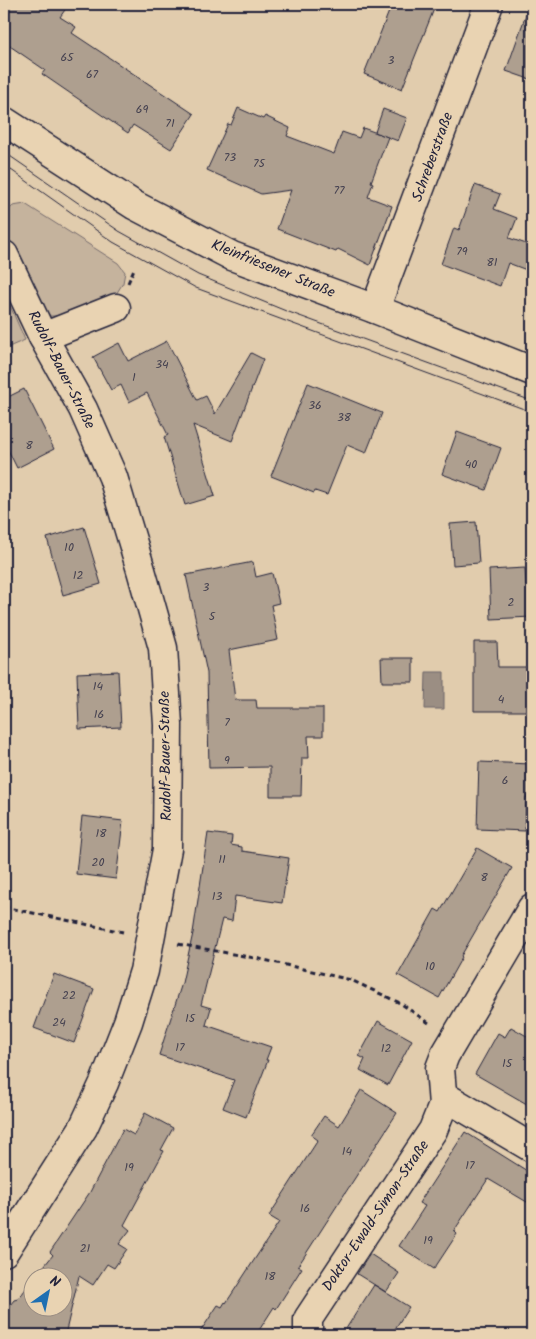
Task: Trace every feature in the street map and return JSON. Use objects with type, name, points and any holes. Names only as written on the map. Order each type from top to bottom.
[{"type":"street","name":"Schreberstraße","points":[[375,309],[488,4]]},
{"type":"street","name":"Kleinfriesener Straße","points":[[7,132],[134,205],[232,256],[375,309],[532,371]]},
{"type":"street","name":"Rudolf-Bauer-Straße","points":[[4,254],[43,337],[83,409],[113,477],[163,648],[168,725],[167,849],[144,971],[128,1022],[100,1092],[83,1128],[4,1252]]},
{"type":"street","points":[[43,337],[116,308]]},
{"type":"street","name":"Doktor-Ewald-Simon-Straße","points":[[308,1335],[308,1319],[434,1130],[443,1105],[444,1096],[440,1068],[445,1055],[532,908]]},
{"type":"street","points":[[444,1096],[532,1148]]},
{"type":"path","points":[[4,907],[190,947],[260,959],[351,980],[400,1004],[454,1040]]},
{"type":"shaded area","points":[[25,204],[118,263],[125,272],[123,283],[113,299],[65,316],[50,316],[39,301],[4,235],[4,214],[13,206]]},
{"type":"shaded area","points":[[4,292],[25,340],[4,349]]},
{"type":"shaded area","points":[[426,672],[444,672],[444,709],[425,709]]},
{"type":"building","points":[[4,4],[69,4],[60,17],[76,27],[72,33],[194,114],[171,149],[133,125],[128,133],[42,74],[45,70],[4,42]]},
{"type":"building","points":[[392,4],[436,4],[402,89],[364,74]]},
{"type":"building","points":[[529,6],[532,7],[532,80],[506,71]]},
{"type":"building","points":[[238,108],[263,119],[265,116],[290,128],[287,136],[334,154],[342,132],[359,138],[363,128],[388,137],[371,182],[373,183],[368,197],[392,206],[370,265],[338,249],[336,252],[277,229],[291,190],[261,194],[207,170],[228,124],[231,125]]},
{"type":"building","points":[[383,109],[407,118],[398,141],[375,132]]},
{"type":"building","points":[[475,185],[500,194],[494,209],[517,218],[509,238],[532,246],[532,272],[508,263],[500,286],[441,264],[454,228],[459,230]]},
{"type":"building","points":[[167,341],[197,400],[206,396],[215,414],[251,353],[263,359],[232,441],[193,425],[215,496],[185,505],[164,437],[168,435],[147,393],[129,402],[121,385],[111,390],[93,357],[119,343],[128,361]]},
{"type":"building","points":[[308,383],[382,413],[366,453],[347,445],[327,495],[315,491],[314,493],[271,476]]},
{"type":"building","points":[[24,389],[54,449],[17,468],[4,442],[4,399]]},
{"type":"building","points":[[457,432],[501,448],[486,490],[442,474]]},
{"type":"building","points":[[476,522],[479,563],[453,565],[450,524]]},
{"type":"building","points":[[84,527],[101,584],[63,595],[47,538]]},
{"type":"building","points":[[253,562],[256,577],[272,573],[279,603],[271,605],[278,640],[229,650],[235,700],[256,700],[257,708],[323,708],[323,736],[308,736],[309,758],[302,758],[301,796],[270,796],[270,767],[209,768],[207,673],[186,575]]},
{"type":"building","points":[[525,568],[526,586],[532,586],[532,617],[491,619],[489,570]]},
{"type":"building","points":[[474,642],[497,642],[498,667],[528,667],[528,711],[474,711]]},
{"type":"building","points":[[381,658],[413,658],[413,682],[382,682]]},
{"type":"building","points":[[118,671],[121,727],[79,729],[77,673]]},
{"type":"building","points":[[479,762],[532,764],[532,797],[526,797],[525,831],[477,829]]},
{"type":"building","points":[[82,816],[123,821],[116,879],[76,874]]},
{"type":"building","points":[[208,833],[232,836],[231,845],[242,847],[242,851],[289,858],[282,903],[235,896],[232,921],[222,919],[201,1005],[211,1008],[206,1025],[271,1047],[266,1060],[268,1060],[246,1117],[223,1108],[234,1080],[159,1055],[182,983],[193,933]]},
{"type":"building","points":[[477,848],[512,868],[439,998],[398,975],[435,909],[440,912]]},
{"type":"building","points":[[54,974],[94,989],[74,1043],[34,1028]]},
{"type":"building","points":[[378,1021],[412,1040],[388,1085],[360,1070],[365,1059],[359,1056]]},
{"type":"building","points":[[511,1027],[532,1039],[532,1107],[475,1074],[498,1033],[505,1037]]},
{"type":"building","points":[[361,1090],[397,1113],[298,1266],[302,1268],[276,1309],[274,1307],[256,1335],[198,1335],[218,1305],[222,1307],[226,1303],[279,1222],[269,1216],[318,1140],[311,1135],[324,1116],[339,1126]]},
{"type":"building","points":[[145,1113],[173,1128],[161,1150],[164,1151],[124,1225],[130,1230],[119,1244],[127,1249],[114,1268],[107,1264],[93,1285],[79,1276],[72,1306],[72,1266],[44,1266],[53,1255],[50,1252],[90,1192],[123,1129],[134,1135]]},
{"type":"building","points":[[465,1132],[532,1174],[532,1205],[488,1179],[454,1231],[457,1234],[434,1269],[399,1246],[425,1206],[419,1203]]},
{"type":"building","points":[[370,1254],[399,1273],[386,1292],[357,1274]]},
{"type":"building","points":[[374,1285],[409,1307],[391,1335],[342,1335]]},
{"type":"building","points":[[22,1294],[22,1316],[70,1316],[65,1335],[4,1335],[4,1317],[7,1314],[7,1309],[14,1300],[18,1299]]},
{"type":"tram line","points":[[4,152],[119,231],[198,275],[286,311],[532,401]]},
{"type":"tram line","points":[[4,165],[113,242],[196,288],[532,412]]}]
